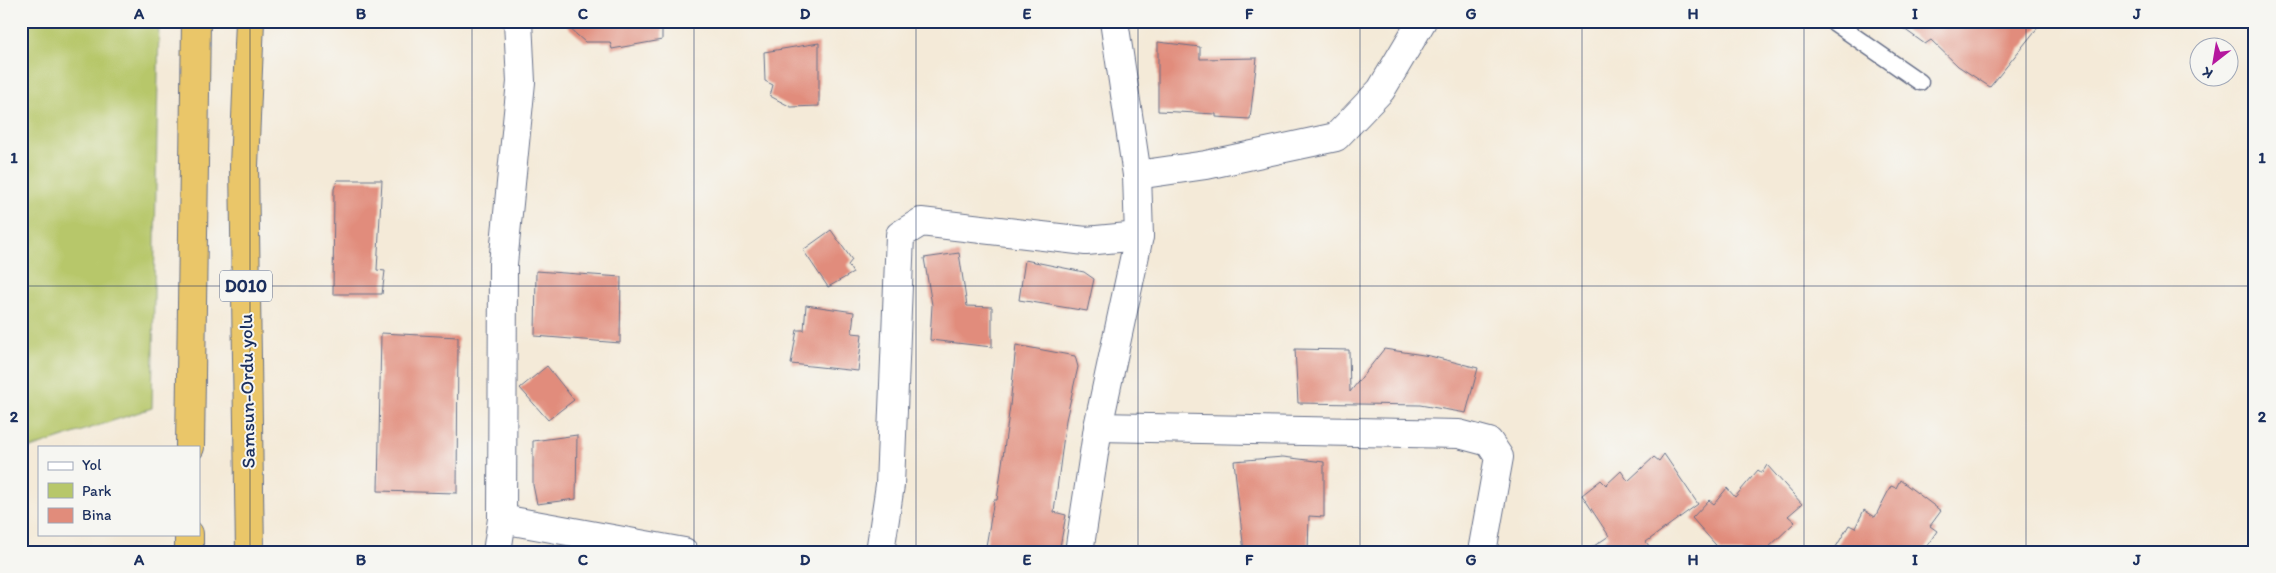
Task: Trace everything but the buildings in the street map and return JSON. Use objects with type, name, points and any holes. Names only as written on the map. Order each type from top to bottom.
[{"type":"highway","name":"D010","points":[[190,446],[196,21]]},
{"type":"highway","name":"Samsun-Ordu yolu","points":[[250,21],[244,166],[250,552]]},
{"type":"highway","points":[[189,536],[189,552]]},
{"type":"street","points":[[497,552],[502,519],[503,264],[521,82],[518,21]]},
{"type":"street","points":[[1079,552],[1098,427],[1139,236],[1137,175],[1114,21]]},
{"type":"street","points":[[1137,175],[1206,165],[1336,137],[1381,90],[1422,21]]},
{"type":"street","points":[[880,552],[890,485],[900,235],[921,222],[1086,241],[1139,236]]},
{"type":"street","points":[[1098,427],[1459,434],[1489,442],[1499,457],[1482,552]]},
{"type":"street","points":[[502,519],[684,552]]},
{"type":"lane","points":[[1832,21],[1920,82]]},
{"type":"green space","points":[[21,21],[159,21],[152,408],[21,451]]}]
